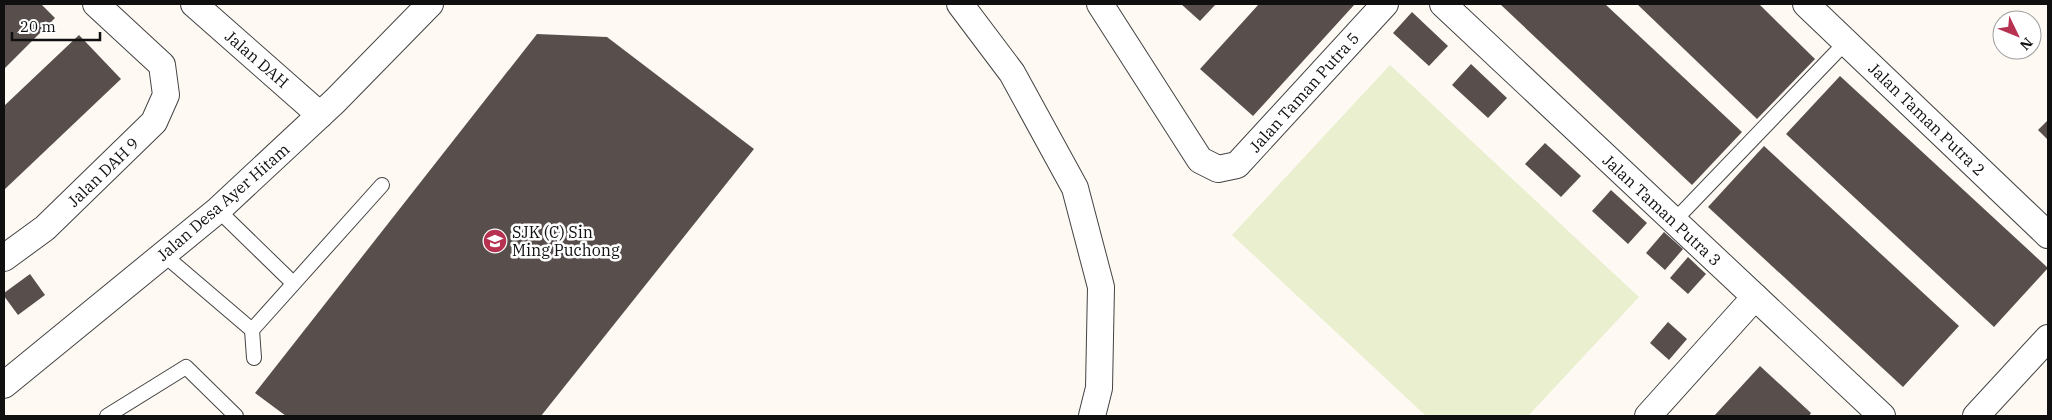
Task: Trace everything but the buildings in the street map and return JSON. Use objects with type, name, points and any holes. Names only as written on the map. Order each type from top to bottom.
[{"type":"street","name":"Jalan DAH 9","points":[[4,258],[45,228],[154,122],[166,95],[162,64],[96,4]]},
{"type":"street","name":"Jalan DAH","points":[[194,4],[320,115]]},
{"type":"street","name":"Jalan Desa Ayer Hitam","points":[[4,385],[218,210],[320,115],[430,4]]},
{"type":"street","points":[[960,4],[1012,73],[1075,188],[1101,287],[1099,388],[1092,416]]},
{"type":"street","name":"Jalan Taman Putra 5","points":[[1100,4],[1200,160],[1218,169],[1237,165],[1385,4]]},
{"type":"street","name":"Jalan Taman Putra 3","points":[[1443,4],[1882,416]]},
{"type":"street","name":"Jalan Taman Putra 2","points":[[1806,4],[2048,235]]},
{"type":"street","points":[[1648,416],[1755,297]]},
{"type":"street","points":[[1976,416],[2048,338]]},
{"type":"lane","points":[[1674,222],[1846,42]]},
{"type":"lane","points":[[254,358],[252,330],[292,283],[382,185]]},
{"type":"lane","points":[[218,210],[292,283]]},
{"type":"lane","points":[[164,255],[252,330]]},
{"type":"lane","points":[[107,416],[186,366],[236,416]]},
{"type":"green space","points":[[1390,65],[1639,297],[1528,416],[1426,416],[1232,235]]},
{"type":"place","name":"SJK (C) Sin Ming Puchong","points":[[495,241]]}]
